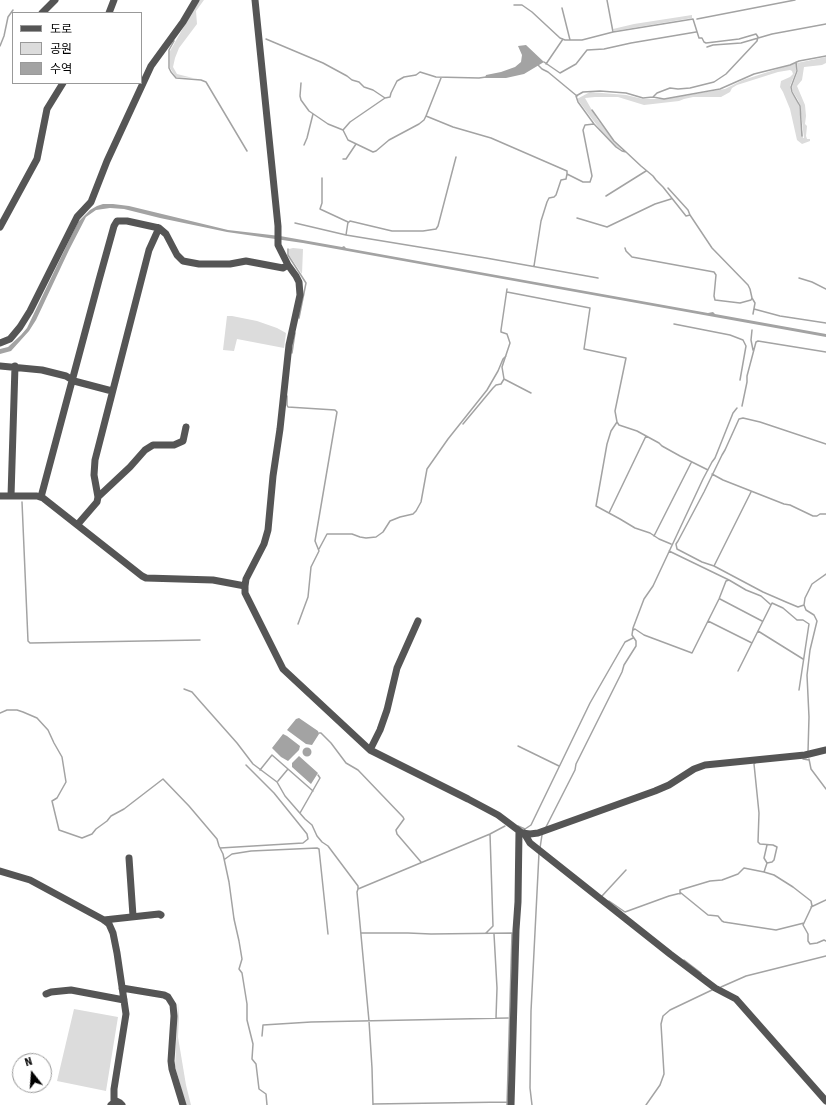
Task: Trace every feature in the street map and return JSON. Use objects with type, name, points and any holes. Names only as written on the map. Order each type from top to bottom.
[{"type":"street","points":[[43,12],[55,0]]},
{"type":"street","points":[[109,12],[114,0]]},
{"type":"street","points":[[0,343],[10,339],[30,311],[77,217],[91,202],[107,161],[151,66],[183,22],[196,0]]},
{"type":"street","points":[[256,0],[278,245],[299,282],[300,295],[289,345],[268,530],[264,544],[246,579],[245,593],[283,669],[370,750],[468,799],[498,816],[521,832],[530,843],[621,916],[715,988],[736,999],[826,1101]]},
{"type":"street","points":[[0,228],[37,159],[47,109],[62,84]]},
{"type":"street","points":[[41,497],[114,226],[117,221],[127,221],[159,228],[166,234],[177,255],[183,261],[199,264],[230,264],[246,262],[283,268],[288,265]]},
{"type":"street","points":[[78,524],[97,502],[98,497],[94,475],[95,460],[149,250],[159,228]]},
{"type":"street","points":[[0,366],[16,366],[42,370],[66,376],[74,381],[112,391]]},
{"type":"street","points":[[11,496],[16,366]]},
{"type":"street","points":[[98,497],[130,467],[145,450],[153,445],[174,445],[183,441],[186,427]]},
{"type":"street","points":[[0,496],[41,497],[78,524],[146,578],[213,580],[245,586]]},
{"type":"street","points":[[370,750],[380,730],[387,710],[397,668],[418,621]]},
{"type":"street","points":[[521,832],[530,834],[538,833],[614,806],[669,785],[694,769],[705,766],[805,755],[826,750]]},
{"type":"street","points":[[511,1105],[516,930],[521,832]]},
{"type":"street","points":[[129,858],[133,916]]},
{"type":"street","points":[[0,871],[30,880],[110,924],[113,933],[126,1014],[113,1103],[118,1102],[122,1105]]},
{"type":"street","points":[[104,920],[133,916],[161,915]]},
{"type":"street","points":[[122,988],[164,994],[173,1005],[174,1016],[171,1061],[182,1105]]},
{"type":"street","points":[[46,994],[71,990],[124,1000]]},
{"type":"green space","points":[[199,0],[204,0],[196,11],[197,24],[179,48],[173,67],[177,74],[193,78],[176,77],[170,68],[170,51]]},
{"type":"green space","points":[[692,15],[692,18],[614,31],[613,29],[634,24]]},
{"type":"green space","points":[[826,57],[826,63],[822,65],[804,67],[802,80],[797,86],[805,105],[805,124],[807,126],[806,136],[807,139],[810,139],[810,141],[802,144],[797,140],[790,109],[780,87],[781,81],[793,74],[790,70],[778,72],[737,85],[732,88],[730,92],[721,97],[693,97],[679,101],[644,105],[618,97],[585,98],[597,119],[614,141],[625,151],[616,147],[602,132],[577,99],[590,92],[626,95],[643,99],[665,99],[725,89],[743,80],[796,63],[796,71],[790,86],[791,92],[797,100],[799,106],[804,138],[800,105],[792,87],[798,71],[797,63]]},
{"type":"green space","points":[[289,249],[303,249],[302,274],[289,255]]},
{"type":"green space","points":[[227,316],[257,321],[286,333],[284,348],[237,339],[234,351],[223,350]]},
{"type":"green space","points":[[178,1002],[178,1037],[191,1105],[186,1105],[175,1066]]},
{"type":"green space","points":[[74,1009],[118,1017],[106,1091],[57,1081]]},
{"type":"water","points":[[526,45],[544,62],[524,74],[506,78],[485,78],[486,75],[515,67],[521,62],[522,55],[518,46]]},
{"type":"water","points":[[103,204],[129,206],[228,230],[280,236],[342,247],[344,246],[346,248],[708,313],[713,312],[715,314],[826,334],[826,337],[303,243],[227,232],[124,209],[110,208],[96,210],[86,217],[36,320],[29,331],[11,351],[0,354],[0,349],[8,347],[27,328],[78,222],[90,210]]},
{"type":"water","points":[[299,718],[318,731],[319,734],[312,745],[306,744],[287,730],[296,719]]},
{"type":"water","points":[[283,734],[300,746],[299,750],[288,761],[281,757],[272,748]]},
{"type":"water","points":[[307,747],[312,752],[307,757],[302,752]]},
{"type":"water","points":[[299,756],[318,773],[311,784],[292,767],[292,763]]},
{"type":"waterway","points":[[607,0],[613,32]]},
{"type":"waterway","points":[[697,19],[795,0]]},
{"type":"waterway","points":[[514,5],[522,5],[532,12],[560,38],[565,40],[582,40],[613,32],[693,19],[699,38],[702,38],[706,43],[739,39],[756,34],[758,37],[757,41],[726,74],[714,82],[690,88],[670,88],[657,93],[653,97],[643,98],[626,93],[600,91],[583,92],[576,96],[578,102],[594,124],[616,147],[626,152],[653,176],[686,216],[690,215],[712,248],[748,285],[755,303],[753,314]]},
{"type":"waterway","points":[[562,8],[570,40]]},
{"type":"waterway","points":[[0,46],[8,17],[13,10]]},
{"type":"waterway","points":[[707,47],[713,45],[741,43],[772,34],[826,24]]},
{"type":"waterway","points":[[544,62],[560,73],[576,64],[587,50],[604,49],[696,32]]},
{"type":"waterway","points":[[266,39],[323,63],[385,98],[390,97],[397,81],[404,77],[416,75],[420,72],[436,77],[486,77]]},
{"type":"waterway","points":[[546,64],[563,39]]},
{"type":"waterway","points":[[174,41],[169,50],[169,68],[171,72],[176,78],[201,80],[206,82],[247,151]]},
{"type":"waterway","points":[[653,97],[664,99],[720,89],[754,74],[790,65],[799,61],[826,56]]},
{"type":"waterway","points":[[796,62],[797,71],[791,87],[792,92],[800,106],[802,136]]},
{"type":"waterway","points":[[538,65],[577,96]]},
{"type":"waterway","points":[[426,116],[441,78]]},
{"type":"waterway","points":[[301,83],[301,100],[309,111],[328,124],[343,130]]},
{"type":"waterway","points":[[385,98],[350,122],[343,130],[348,140],[373,152],[389,140],[419,124],[426,116],[453,127],[491,138],[567,171],[567,174],[583,182],[590,182],[592,176],[583,130],[585,125],[594,124]]},
{"type":"waterway","points":[[592,110],[614,141],[626,152]]},
{"type":"waterway","points":[[304,145],[313,114]]},
{"type":"waterway","points":[[343,159],[346,159],[356,144]]},
{"type":"waterway","points":[[348,223],[350,221],[392,231],[423,231],[436,229],[456,157]]},
{"type":"waterway","points":[[606,196],[646,171]]},
{"type":"waterway","points":[[534,266],[541,221],[547,202],[549,198],[556,195],[561,180],[566,179],[567,174]]},
{"type":"waterway","points":[[322,178],[322,203],[320,209],[348,222],[346,235]]},
{"type":"waterway","points":[[668,188],[688,210],[690,215]]},
{"type":"waterway","points":[[577,218],[607,227],[655,204],[671,199]]},
{"type":"waterway","points":[[295,223],[346,235],[598,278]]},
{"type":"waterway","points":[[625,248],[632,257],[714,272],[716,275],[715,300],[740,303],[751,300],[752,298]]},
{"type":"waterway","points":[[288,249],[288,255],[306,283],[299,318]]},
{"type":"waterway","points":[[799,278],[812,282],[826,289]]},
{"type":"waterway","points":[[507,289],[501,332],[507,334],[510,343],[502,367],[504,379],[531,393]]},
{"type":"waterway","points":[[507,292],[590,308],[584,349],[626,358],[615,411],[619,425],[637,431],[680,456],[708,470]]},
{"type":"waterway","points":[[754,309],[780,316],[826,323]]},
{"type":"waterway","points":[[674,324],[730,335],[743,340],[746,346],[740,380]]},
{"type":"waterway","points":[[752,330],[751,340],[753,350]]},
{"type":"waterway","points":[[292,353],[295,333]]},
{"type":"waterway","points":[[742,406],[747,376],[756,342],[758,341],[826,352]]},
{"type":"waterway","points":[[319,549],[327,534],[352,534],[366,538],[376,537],[383,532],[390,521],[413,514],[416,511],[421,502],[427,469],[448,439],[487,390],[506,356]]},
{"type":"waterway","points":[[463,424],[493,388],[496,385],[501,384],[504,379]]},
{"type":"waterway","points":[[287,396],[288,407],[335,410],[337,412],[315,541],[319,551],[311,567],[308,597],[298,624]]},
{"type":"waterway","points":[[546,827],[575,770],[576,764],[622,672],[624,665],[636,646],[636,641],[632,635],[633,628],[644,599],[653,586],[703,479],[715,458],[733,413],[737,408]]},
{"type":"waterway","points":[[751,492],[714,566],[702,562],[677,549],[676,544],[704,492],[739,419],[743,418],[760,422],[826,444]]},
{"type":"waterway","points":[[617,422],[611,431],[607,444],[596,506],[635,528],[650,533],[671,544]]},
{"type":"waterway","points":[[609,513],[646,436]]},
{"type":"waterway","points":[[654,536],[691,463]]},
{"type":"waterway","points":[[712,474],[723,480],[790,505],[813,516],[826,514]]},
{"type":"waterway","points":[[22,502],[28,641],[30,643],[200,640]]},
{"type":"waterway","points":[[669,551],[729,580],[746,590],[761,596],[770,604]]},
{"type":"waterway","points":[[714,566],[763,592],[786,602],[798,607],[804,605]]},
{"type":"waterway","points":[[808,752],[809,717],[807,675],[810,650],[817,621],[814,615],[806,610],[804,605],[805,598],[812,584],[826,574]]},
{"type":"waterway","points":[[633,630],[635,629],[644,635],[692,653],[719,599],[726,581],[729,580]]},
{"type":"waterway","points":[[720,599],[762,621]]},
{"type":"waterway","points":[[738,671],[772,603],[783,608],[797,620],[803,620],[809,624],[799,690]]},
{"type":"waterway","points":[[708,621],[752,643]]},
{"type":"waterway","points":[[758,631],[803,659]]},
{"type":"waterway","points":[[518,826],[525,829],[531,825],[590,703],[625,642],[633,638]]},
{"type":"waterway","points":[[184,689],[192,692],[237,743],[253,764],[277,782],[285,796],[312,825],[317,836],[328,846],[358,886],[357,892],[369,1021],[373,1105]]},
{"type":"waterway","points":[[0,713],[7,710],[17,710],[37,718],[48,730],[62,757],[66,782],[57,798],[52,801],[59,830],[82,838],[92,834],[111,816],[124,809],[163,779],[189,806],[217,839],[223,854],[229,882],[234,919],[242,959],[239,969],[242,973],[247,1004],[247,1020],[253,1044],[252,1059],[256,1064],[259,1089],[266,1094],[267,1105]]},
{"type":"waterway","points":[[319,733],[321,733],[331,743],[346,763],[358,770],[403,817],[404,819],[396,830],[397,834],[421,862]]},
{"type":"waterway","points":[[518,746],[559,766]]},
{"type":"waterway","points":[[260,770],[272,755],[313,791]]},
{"type":"waterway","points":[[803,759],[809,760]]},
{"type":"waterway","points":[[809,759],[811,769],[826,789]]},
{"type":"waterway","points":[[755,763],[759,813],[758,842],[760,844],[773,845],[777,847],[774,860],[767,863],[764,872]]},
{"type":"waterway","points":[[220,848],[303,843],[308,839],[307,834],[274,793],[246,765]]},
{"type":"waterway","points":[[278,781],[288,769]]},
{"type":"waterway","points":[[300,813],[320,778],[318,775]]},
{"type":"waterway","points":[[358,889],[490,834],[505,826]]},
{"type":"waterway","points":[[486,933],[493,926],[490,834]]},
{"type":"waterway","points":[[540,848],[542,835]]},
{"type":"waterway","points":[[767,845],[764,858],[767,863]]},
{"type":"waterway","points":[[225,859],[232,854],[251,851],[319,849],[328,934]]},
{"type":"waterway","points":[[532,1105],[530,1088],[531,1011],[539,853]]},
{"type":"waterway","points":[[680,894],[680,890],[710,881],[722,880],[738,874],[744,868],[774,875],[811,901],[812,906],[803,925],[808,934],[808,941],[810,944],[824,940],[826,941]]},
{"type":"waterway","points":[[602,896],[626,870]]},
{"type":"waterway","points":[[609,901],[625,912],[681,893],[708,915],[718,916],[724,922],[776,930],[804,923]]},
{"type":"waterway","points":[[811,907],[826,900]]},
{"type":"waterway","points":[[361,933],[512,933],[507,1105]]},
{"type":"waterway","points":[[494,934],[497,988],[496,1018]]},
{"type":"waterway","points":[[721,987],[746,976],[826,956]]},
{"type":"waterway","points":[[684,960],[701,973]]},
{"type":"waterway","points":[[646,1105],[660,1085],[664,1074],[661,1024],[663,1016],[670,1010],[712,990]]},
{"type":"waterway","points":[[262,1036],[263,1025],[311,1022],[508,1018]]},
{"type":"waterway","points":[[373,1104],[507,1102]]}]
